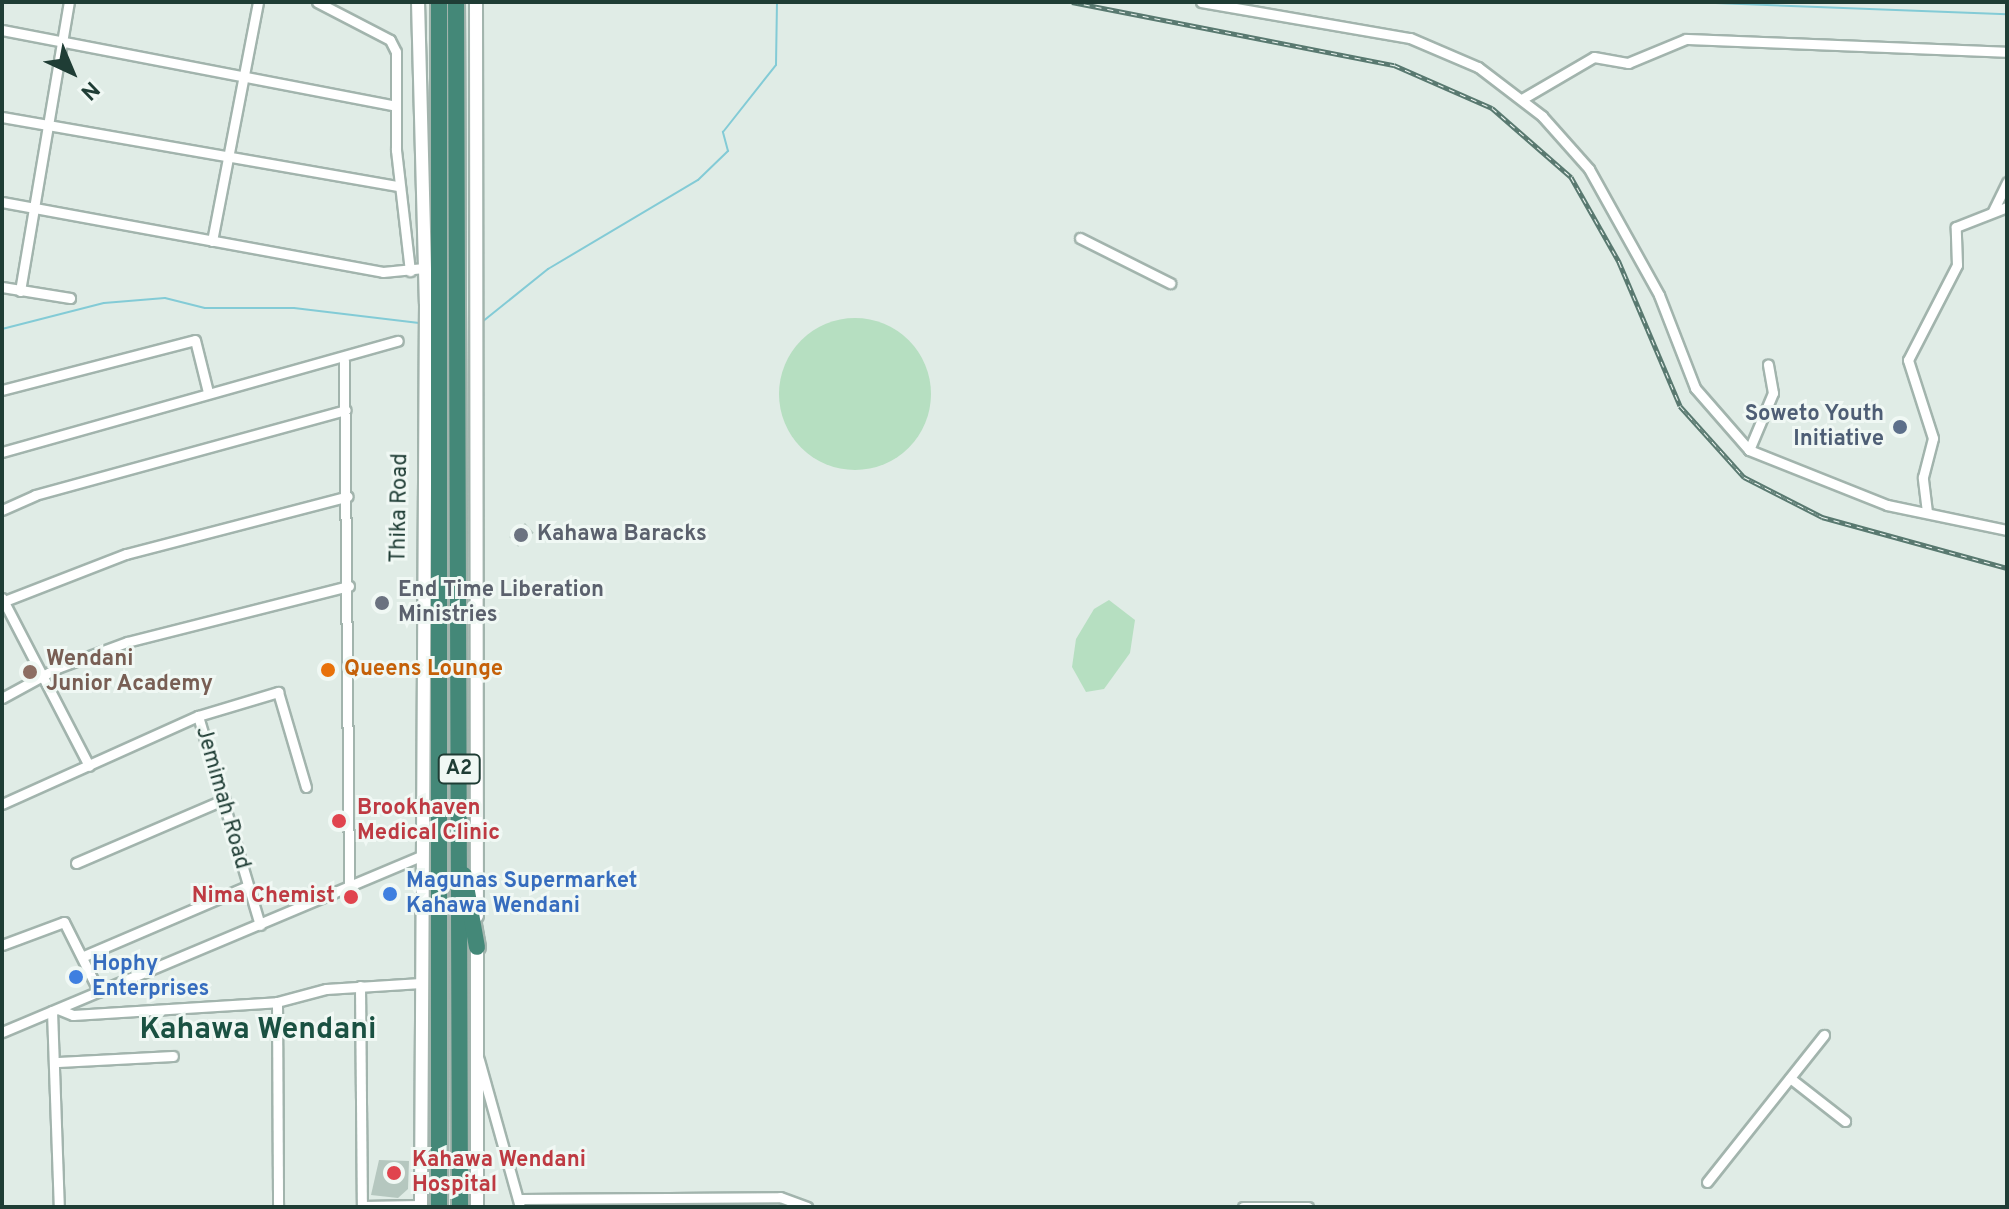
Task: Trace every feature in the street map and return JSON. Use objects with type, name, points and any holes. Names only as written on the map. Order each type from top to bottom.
[{"type":"highway","points":[[430,2],[439,34]]},
{"type":"highway","name":"Thika Road","points":[[439,2],[433,330],[439,1207]]},
{"type":"highway","name":"A2","points":[[456,2],[460,49],[461,303],[460,1207]]},
{"type":"highway","points":[[460,49],[467,2]]},
{"type":"highway","points":[[458,854],[477,947]]},
{"type":"main road","name":"Thika Road","points":[[418,2],[424,268],[434,304]]},
{"type":"main road","points":[[476,2],[480,324],[477,1207]]},
{"type":"main road","name":"Thika Road","points":[[421,1206],[421,856],[433,330]]},
{"type":"street","points":[[20,291],[44,125],[69,2]]},
{"type":"street","points":[[212,241],[258,2]]},
{"type":"street","points":[[317,2],[394,45],[398,186],[410,271]]},
{"type":"street","points":[[1201,2],[1410,38],[1478,67],[1522,99],[1579,155],[1610,200],[1666,309],[1695,388],[1749,450],[1887,505],[2007,530]]},
{"type":"street","points":[[2,30],[244,74],[395,106]]},
{"type":"street","points":[[1522,99],[1594,57],[1628,63],[1686,39],[2007,52]]},
{"type":"street","points":[[2,117],[398,186]]},
{"type":"street","points":[[1993,211],[2007,182]]},
{"type":"street","points":[[2,202],[383,272],[424,268]]},
{"type":"street","points":[[1927,512],[1923,477],[1933,438],[1908,360],[1957,265],[1956,227],[2007,207]]},
{"type":"street","points":[[1080,238],[1170,283]]},
{"type":"street","points":[[2,287],[70,298]]},
{"type":"street","points":[[2,390],[195,340],[208,392]]},
{"type":"street","points":[[2,452],[208,392],[344,361],[398,341]]},
{"type":"street","points":[[344,361],[349,586],[349,886]]},
{"type":"street","points":[[1749,450],[1773,393],[1768,364]]},
{"type":"street","points":[[2,510],[35,495],[346,410]]},
{"type":"street","points":[[89,766],[3,600],[126,554],[348,496]]},
{"type":"street","points":[[2,698],[43,676],[127,642],[349,586]]},
{"type":"street","points":[[2,804],[198,716],[282,693],[306,787]]},
{"type":"street","name":"Jemimah Road","points":[[198,716],[260,925]]},
{"type":"street","points":[[76,863],[225,799]]},
{"type":"street","points":[[2,1032],[421,856]]},
{"type":"street","points":[[84,956],[247,886]]},
{"type":"street","points":[[2,945],[58,921],[72,927],[99,992]]},
{"type":"street","points":[[55,1010],[73,1015],[277,1002],[360,986],[421,983]]},
{"type":"street","points":[[360,986],[362,1206],[421,1206]]},
{"type":"street","points":[[277,1002],[278,1207]]},
{"type":"street","points":[[55,1010],[59,1207]]},
{"type":"street","points":[[1707,1182],[1824,1035]]},
{"type":"street","points":[[477,1053],[521,1203],[780,1197],[807,1207]]},
{"type":"street","points":[[58,1062],[173,1056]]},
{"type":"street","points":[[1790,1078],[1845,1121]]},
{"type":"street","points":[[1243,1207],[1308,1207]]},
{"type":"green space","points":[[855,318],[884,324],[909,340],[925,365],[931,394],[925,423],[909,448],[884,464],[855,470],[826,464],[801,448],[785,423],[779,394],[785,365],[801,340],[826,324]]},
{"type":"green space","points":[[1109,600],[1135,620],[1130,653],[1104,689],[1086,692],[1072,667],[1076,639],[1094,609]]},
{"type":"building","name":"Kahawa Baracks","points":[[525,523],[534,533],[518,547],[509,537]]},
{"type":"building","name":"Kahawa Wendani Hospital","points":[[379,1160],[409,1161],[408,1189],[398,1198],[371,1195]]},
{"type":"waterway","points":[[482,322],[548,269],[698,180],[728,151],[723,132],[776,65],[777,2]]},
{"type":"waterway","points":[[1690,2],[2007,14]]},
{"type":"waterway","points":[[2,329],[104,303],[165,298],[205,308],[294,308],[419,323]]},
{"type":"railway","points":[[1072,2],[1394,65],[1492,108],[1571,177],[1619,262],[1680,406],[1744,477],[1822,517],[2007,568]]},
{"type":"place","name":"Soweto Youth Initiative","points":[[1900,427]]},
{"type":"place","name":"Kahawa Baracks","points":[[521,535]]},
{"type":"place","name":"End Time Liberation Ministries","points":[[382,603]]},
{"type":"place","name":"Queens Lounge","points":[[328,670]]},
{"type":"place","name":"Wendani Junior Academy","points":[[30,672]]},
{"type":"place","name":"Brookhaven Medical Clinic","points":[[339,821]]},
{"type":"place","name":"Magunas Supermarket Kahawa Wendani","points":[[390,894]]},
{"type":"place","name":"Nima Chemist","points":[[351,897]]},
{"type":"place","name":"Hophy Enterprises","points":[[76,977]]},
{"type":"place","name":"Kahawa Wendani Hospital","points":[[394,1173]]},
{"type":"district","name":"Kahawa Wendani","points":[[258,1031]]}]
